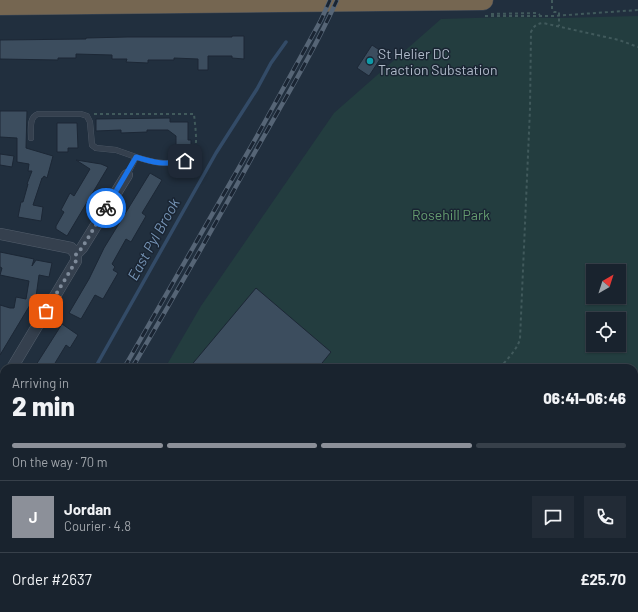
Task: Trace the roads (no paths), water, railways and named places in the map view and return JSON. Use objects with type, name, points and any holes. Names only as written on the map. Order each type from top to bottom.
[{"type":"highway","points":[[0,5],[479,4]]},
{"type":"street","points":[[76,254],[82,248],[127,175]]},
{"type":"street","points":[[0,234],[71,248],[76,254],[76,261],[14,364]]},
{"type":"lane","points":[[31,138],[32,118],[38,114],[81,114],[88,116],[92,145],[96,148],[116,150],[155,163],[174,164],[185,161]]},
{"type":"lane","points":[[127,175],[136,157]]},
{"type":"waterway","name":"East Pyl Brook","points":[[97,364],[216,153],[257,89],[271,63],[286,42]]},
{"type":"railway","points":[[126,364],[257,136],[321,20],[330,0]]},
{"type":"railway","points":[[134,364],[298,77],[337,0]]},
{"type":"place","name":"St Helier DC Traction Substation","points":[[370,61]]},
{"type":"park label","name":"Rosehill Park","points":[[451,214]]}]
